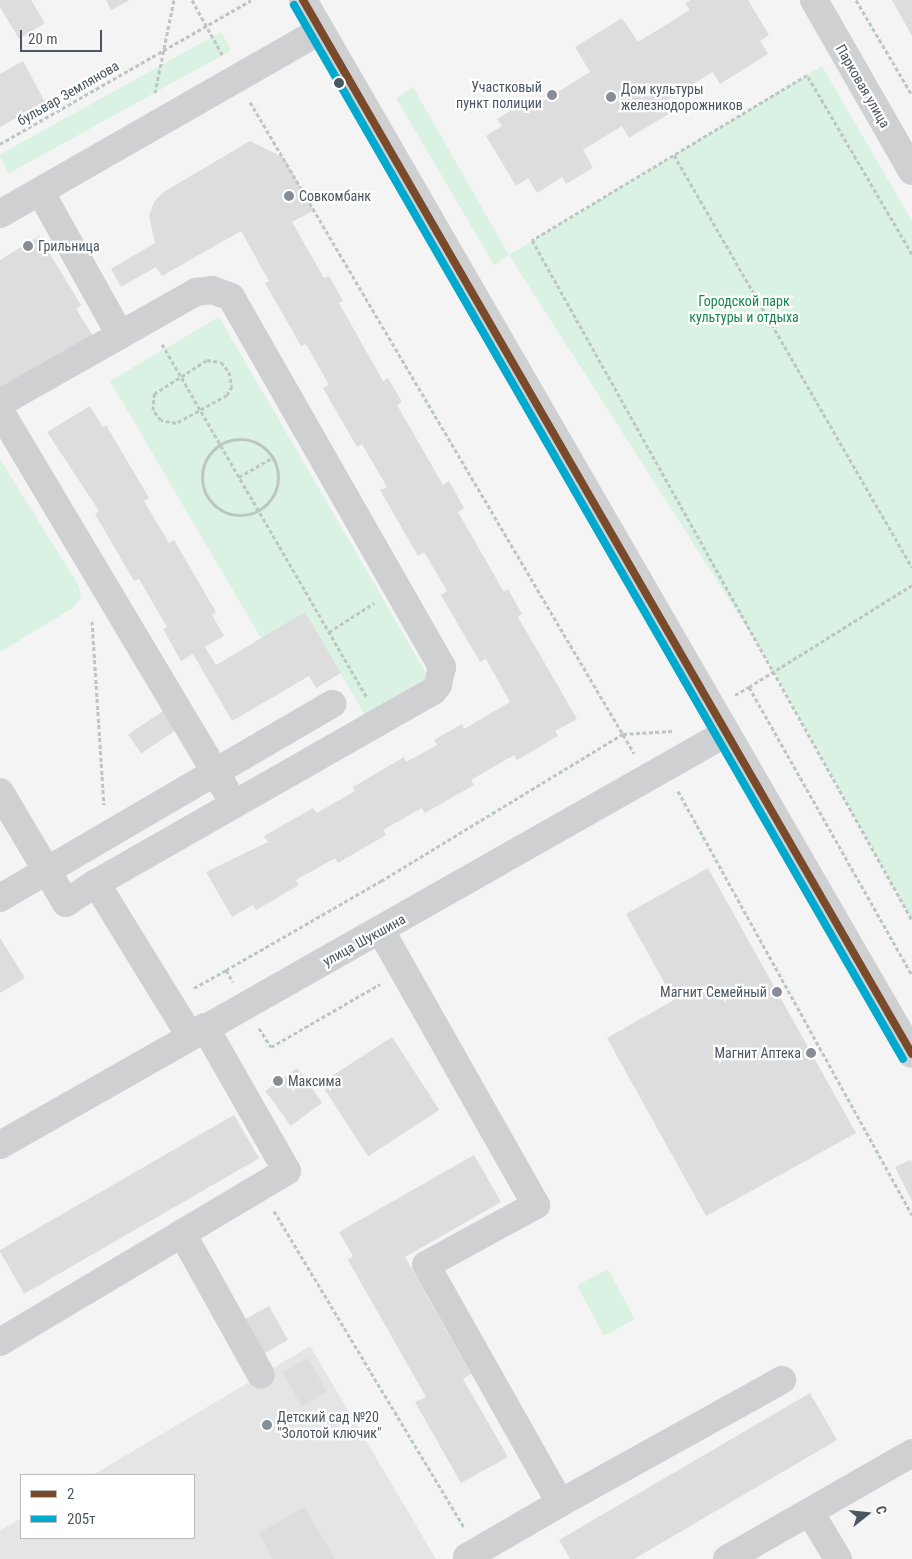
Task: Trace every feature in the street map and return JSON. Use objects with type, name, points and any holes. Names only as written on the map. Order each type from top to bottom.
[{"type":"street","points":[[303,0],[912,1054]]},
{"type":"street","name":"Парковая улица","points":[[814,0],[912,171]]},
{"type":"street","points":[[0,214],[320,30]]},
{"type":"street","points":[[40,191],[120,335]]},
{"type":"street","points":[[0,403],[196,292],[212,290],[231,297],[442,667],[438,685],[66,902],[0,792]]},
{"type":"street","points":[[0,411],[234,804]]},
{"type":"street","points":[[0,898],[106,838],[332,704]]},
{"type":"street","name":"улица Шукшина","points":[[0,1145],[198,1031],[381,931],[726,733]]},
{"type":"street","points":[[0,1342],[287,1171],[198,1031],[96,883]]},
{"type":"street","points":[[381,931],[536,1205],[426,1265],[560,1503]]},
{"type":"street","points":[[182,1233],[261,1375]]},
{"type":"street","points":[[473,1555],[560,1503],[782,1380]]},
{"type":"street","points":[[727,1559],[912,1453]]},
{"type":"street","points":[[810,1512],[838,1559]]},
{"type":"path","points":[[148,129],[174,0]]},
{"type":"path","points":[[192,0],[236,79],[648,778],[677,790],[912,1216]]},
{"type":"path","name":"бульвар Землянова","points":[[0,144],[163,52],[250,0]]},
{"type":"path","points":[[856,0],[912,95]]},
{"type":"path","points":[[912,254],[807,75],[532,240],[912,920]]},
{"type":"path","points":[[674,155],[912,567]]},
{"type":"path","points":[[148,320],[369,701]]},
{"type":"path","points":[[207,360],[221,362],[229,372],[232,386],[227,395],[200,411],[176,423],[166,423],[156,416],[152,405],[154,394],[180,375],[207,360]]},
{"type":"path","points":[[231,440],[249,440],[265,448],[273,457],[278,481],[268,503],[258,510],[245,514],[230,513],[217,507],[207,496],[202,482],[204,467],[210,454],[220,444],[231,440]]},
{"type":"path","points":[[239,477],[273,457]]},
{"type":"path","points":[[226,970],[381,881],[622,734],[679,730],[912,585]]},
{"type":"path","points":[[329,632],[398,588]]},
{"type":"path","points":[[92,618],[106,838]]},
{"type":"path","points":[[749,687],[912,975]]},
{"type":"path","points":[[260,1187],[473,1555]]},
{"type":"shaded area","name":"Детский сад №20 \"Золотой ключик\"","points":[[310,1346],[436,1559],[0,1559],[0,1531],[20,1519],[20,1539],[195,1539],[195,1474],[95,1474]]},
{"type":"green space","points":[[221,32],[231,50],[9,174],[0,155]]},
{"type":"green space","name":"Городской парк культуры и отдыха","points":[[822,66],[912,221],[912,920],[769,662],[509,255]]},
{"type":"green space","points":[[413,87],[509,255],[494,265],[396,98]]},
{"type":"green space","points":[[219,317],[428,676],[365,715],[305,612],[261,638],[110,381]]},
{"type":"green space","points":[[0,459],[79,586],[81,598],[73,608],[0,652]]},
{"type":"green space","points":[[608,1269],[635,1319],[604,1336],[577,1285]]},
{"type":"building","points":[[0,0],[31,0],[45,23],[19,39],[0,7]]},
{"type":"building","points":[[106,0],[130,0],[111,10]]},
{"type":"building","name":"Дом культуры железнодорожников","points":[[691,0],[748,0],[769,35],[760,41],[768,54],[720,84],[713,72],[668,99],[675,110],[629,138],[622,126],[583,150],[593,168],[566,184],[562,177],[537,193],[528,178],[516,186],[486,136],[502,126],[497,119],[530,99],[535,106],[590,72],[575,47],[622,18],[638,42],[690,10],[685,3]]},
{"type":"building","points":[[892,0],[912,0],[912,36]]},
{"type":"building","points":[[23,61],[45,102],[0,127],[0,74]]},
{"type":"building","points":[[250,141],[284,158],[314,210],[292,222],[324,278],[329,276],[343,301],[339,303],[383,381],[388,378],[402,402],[397,405],[443,485],[449,481],[464,508],[458,512],[504,592],[508,589],[522,614],[518,617],[577,719],[555,731],[558,736],[517,760],[514,755],[471,780],[474,785],[425,813],[422,808],[383,830],[386,835],[338,863],[335,858],[296,880],[299,885],[256,910],[253,905],[232,917],[206,872],[268,842],[264,836],[313,808],[317,813],[355,791],[353,787],[404,757],[406,762],[437,745],[434,740],[462,724],[464,729],[510,702],[486,659],[480,662],[441,595],[447,591],[424,552],[418,556],[380,490],[387,487],[362,444],[357,447],[323,388],[329,385],[306,344],[301,346],[265,283],[269,281],[241,231],[162,276],[156,267],[121,287],[111,269],[155,243],[149,216],[154,202],[162,193]]},
{"type":"building","points":[[39,236],[81,305],[76,309],[95,339],[0,392],[0,260]]},
{"type":"building","points":[[90,406],[103,427],[106,425],[149,498],[144,501],[169,543],[174,540],[216,612],[212,615],[224,636],[205,647],[216,665],[305,612],[341,673],[316,688],[309,676],[232,721],[193,654],[181,661],[163,629],[167,627],[139,579],[134,581],[95,514],[99,511],[47,432]]},
{"type":"building","points":[[163,711],[176,730],[141,754],[128,734]]},
{"type":"building","points":[[708,868],[856,1133],[706,1216],[607,1038],[674,1000],[626,914]]},
{"type":"building","points":[[0,938],[25,978],[0,993]]},
{"type":"building","points":[[392,1037],[439,1110],[368,1156],[321,1083]]},
{"type":"building","points":[[297,1068],[322,1103],[291,1126],[265,1091]]},
{"type":"building","points":[[234,1115],[259,1158],[24,1294],[0,1250]]},
{"type":"building","points":[[474,1155],[501,1202],[405,1257],[471,1374],[463,1379],[508,1457],[461,1483],[415,1402],[426,1397],[348,1260],[353,1256],[339,1232]]},
{"type":"building","points":[[910,1160],[912,1163],[912,1201],[895,1167]]},
{"type":"building","points":[[269,1306],[288,1340],[263,1354],[244,1320]]},
{"type":"building","points":[[308,1358],[327,1392],[302,1406],[283,1372]]},
{"type":"building","points":[[810,1393],[837,1440],[634,1559],[570,1559],[559,1540]]},
{"type":"building","points":[[304,1507],[335,1559],[273,1559],[259,1533]]},
{"type":"transit line","name":"2","points":[[303,0],[912,1054]]},
{"type":"transit line","name":"205т","points":[[294,5],[903,1059]]},
{"type":"place","name":"Участковый пункт полиции","points":[[552,95]]},
{"type":"place","name":"Дом культуры железнодорожников","points":[[611,97]]},
{"type":"place","name":"Совкомбанк","points":[[289,196]]},
{"type":"place","name":"Грильница","points":[[28,246]]},
{"type":"place","name":"Магнит Семейный","points":[[777,992]]},
{"type":"place","name":"Магнит Аптека","points":[[811,1053]]},
{"type":"place","name":"Максима","points":[[278,1081]]},
{"type":"place","name":"Детский сад №20 \"Золотой ключик\"","points":[[267,1425]]}]
